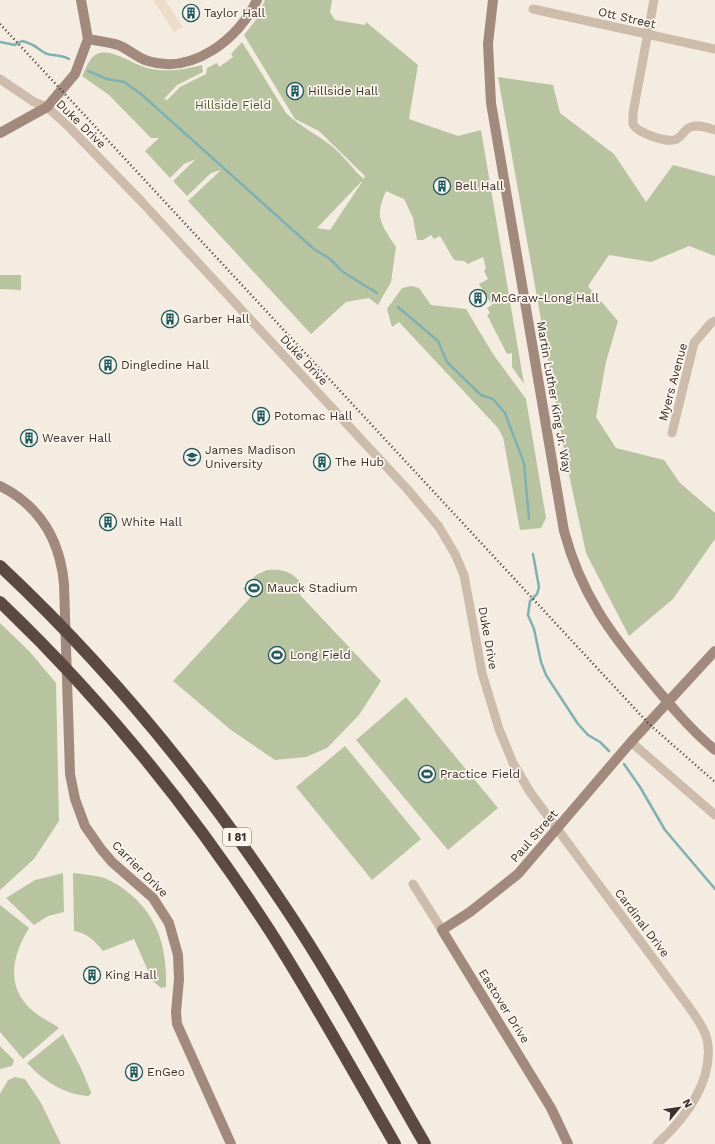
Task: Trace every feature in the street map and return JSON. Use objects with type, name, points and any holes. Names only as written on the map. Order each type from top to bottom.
[{"type":"highway","name":"I 81","points":[[0,566],[75,639],[191,774],[229,826],[303,934],[425,1144]]},
{"type":"highway","name":"I 81","points":[[0,602],[55,658],[116,725],[158,775],[206,839],[256,910],[295,973],[395,1144]]},
{"type":"street","points":[[0,133],[47,107],[75,74],[88,39],[81,0]]},
{"type":"street","points":[[88,39],[119,46],[147,61],[159,64],[179,64],[195,59],[230,37],[243,24],[257,0]]},
{"type":"street","name":"Martin Luther King Jr. Way","points":[[493,0],[488,44],[491,104],[564,531],[578,574],[602,620],[616,641],[667,702],[700,738],[715,750]]},
{"type":"street","points":[[654,0],[633,113],[632,120],[634,127],[640,132],[670,141],[677,139],[687,129],[693,126],[715,130]]},
{"type":"street","name":"Ott Street","points":[[533,9],[647,36],[715,49]]},
{"type":"street","name":"Duke Drive","points":[[0,79],[34,102],[47,107],[69,127],[151,212],[389,470],[439,527],[455,554],[466,580],[482,673],[495,717]]},
{"type":"street","name":"Myers Avenue","points":[[672,433],[694,344],[711,323],[715,321]]},
{"type":"street","name":"Carrier Drive","points":[[0,486],[26,503],[46,526],[60,555],[64,584],[70,774],[79,812],[88,830],[101,849],[112,862],[149,894],[162,910],[169,923],[178,955],[179,979],[176,1012],[177,1024],[231,1144]]},
{"type":"street","name":"Paul Street","points":[[442,930],[470,912],[518,874],[631,742],[715,651]]},
{"type":"street","name":"Cardinal Drive","points":[[495,717],[506,749],[517,771],[696,1016],[708,1039],[710,1060],[704,1083],[686,1113],[657,1144]]},
{"type":"street","points":[[631,742],[715,814]]},
{"type":"street","name":"Eastover Drive","points":[[413,884],[551,1108],[568,1144]]},
{"type":"green space","name":"Hillside Field","points":[[265,0],[332,0],[330,12],[335,20],[365,25],[366,22],[418,65],[409,119],[458,136],[481,130],[524,384],[512,367],[512,353],[507,354],[487,315],[490,313],[487,308],[492,305],[479,284],[488,279],[484,271],[486,268],[483,257],[468,264],[464,261],[454,260],[440,236],[434,239],[431,235],[423,240],[417,240],[413,218],[404,199],[386,191],[380,208],[383,226],[396,247],[391,282],[378,305],[369,298],[346,302],[311,334],[188,201],[221,170],[211,173],[187,196],[173,181],[196,159],[184,164],[170,178],[145,151],[159,138],[151,138],[109,95],[82,76],[92,58],[97,54],[103,53],[115,54],[144,67],[158,70],[180,69],[202,65],[203,72],[177,85],[164,99],[167,100],[180,87],[206,74],[207,68],[217,63],[219,67],[233,57],[231,54],[242,42],[286,113],[297,123],[334,148],[364,179],[365,176],[319,131],[295,119],[244,35],[255,21]],"holes":[[[362,182],[330,230],[317,228]]]},
{"type":"green space","points":[[498,77],[553,85],[560,113],[614,154],[646,202],[673,165],[715,176],[715,256],[689,246],[651,262],[609,255],[588,286],[618,321],[606,362],[596,417],[616,448],[664,460],[680,483],[715,513],[715,539],[673,599],[629,636],[586,553],[566,461]]},
{"type":"green space","points":[[0,275],[21,275],[21,290],[0,289]]},
{"type":"green space","points":[[411,286],[419,288],[431,305],[466,309],[493,354],[526,399],[546,518],[541,528],[520,530],[503,437],[498,428],[399,322],[392,327],[387,309],[402,288]]},
{"type":"green space","name":"Long Field","points":[[267,570],[280,570],[293,575],[306,588],[300,595],[381,681],[359,715],[327,748],[306,757],[275,760],[231,730],[173,681],[251,597],[243,589],[256,575]]},
{"type":"green space","points":[[0,623],[30,652],[56,683],[59,821],[34,859],[0,890]]},
{"type":"green space","name":"Practice Field","points":[[406,697],[498,808],[448,850],[356,740]]},
{"type":"green space","points":[[345,746],[421,839],[372,880],[296,787]]},
{"type":"green space","points":[[63,873],[64,912],[48,916],[34,925],[6,898],[35,880]]},
{"type":"green space","points":[[73,873],[98,876],[109,880],[124,889],[140,903],[154,924],[163,948],[166,987],[161,988],[154,982],[134,939],[103,951],[90,938],[74,931]]},
{"type":"green space","points":[[0,905],[29,928],[15,960],[15,982],[18,992],[24,1002],[33,1011],[59,1028],[23,1059],[0,1032]]},
{"type":"green space","points":[[63,1034],[81,1068],[91,1092],[88,1096],[70,1093],[54,1086],[27,1063]]},
{"type":"green space","points":[[0,1046],[14,1060],[12,1066],[0,1069]]},
{"type":"green space","points":[[15,1077],[25,1079],[41,1103],[61,1144],[0,1144],[0,1094],[8,1080]]},
{"type":"shaded area","points":[[153,0],[165,0],[183,27],[174,32]]},
{"type":"waterway","points":[[0,42],[15,45],[22,41],[47,54],[62,56],[69,59]]},
{"type":"waterway","points":[[88,71],[107,79],[124,82],[141,94],[314,249],[330,259],[343,272],[377,293]]},
{"type":"waterway","points":[[398,307],[438,341],[447,362],[481,395],[493,399],[505,413],[524,463],[529,519]]},
{"type":"waterway","points":[[533,554],[539,587],[537,594],[530,601],[528,615],[534,629],[541,662],[546,675],[578,724],[588,735],[600,742],[609,751]]},
{"type":"waterway","points":[[624,764],[640,787],[665,830],[715,889]]},
{"type":"railway","points":[[0,24],[649,724],[715,782]]},
{"type":"place","name":"Taylor Hall","points":[[191,13]]},
{"type":"place","name":"Hillside Hall","points":[[295,91]]},
{"type":"place","name":"Bell Hall","points":[[442,186]]},
{"type":"place","name":"McGraw-Long Hall","points":[[478,298]]},
{"type":"place","name":"Garber Hall","points":[[170,319]]},
{"type":"place","name":"Dingledine Hall","points":[[108,365]]},
{"type":"place","name":"Potomac Hall","points":[[261,416]]},
{"type":"place","name":"Weaver Hall","points":[[29,438]]},
{"type":"place","name":"James Madison University","points":[[192,457]]},
{"type":"place","name":"The Hub","points":[[322,462]]},
{"type":"place","name":"White Hall","points":[[108,522]]},
{"type":"place","name":"Mauck Stadium","points":[[254,588]]},
{"type":"place","name":"Long Field","points":[[277,655]]},
{"type":"place","name":"Practice Field","points":[[427,774]]},
{"type":"place","name":"King Hall","points":[[92,975]]},
{"type":"place","name":"EnGeo","points":[[134,1072]]}]
